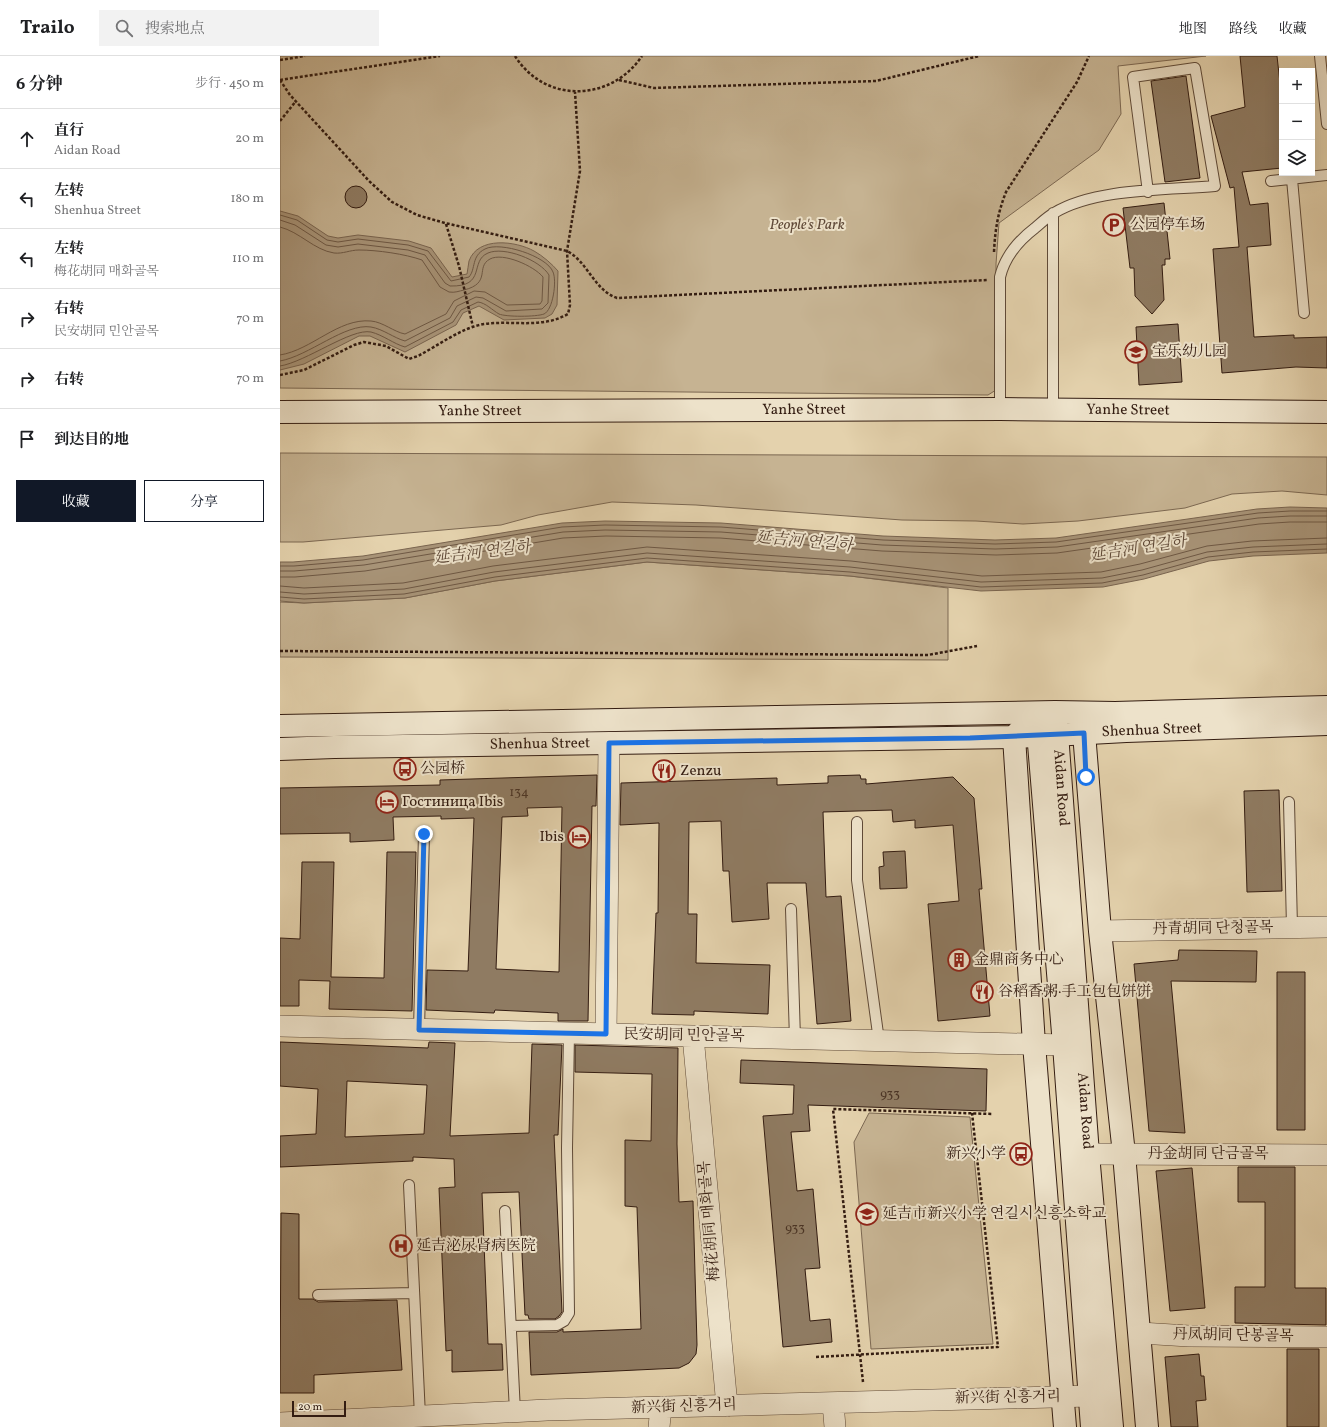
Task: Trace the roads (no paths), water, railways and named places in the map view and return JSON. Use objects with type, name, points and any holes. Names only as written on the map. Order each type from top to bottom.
[{"type":"main road","name":"Yanhe Street","points":[[280,412],[1000,409],[1327,412]]},
{"type":"main road","name":"Shenhua Street","points":[[280,726],[551,720],[1047,724],[1115,714],[1327,707]]},
{"type":"main road","name":"Shenhua Street","points":[[280,749],[1014,737],[1047,724],[1084,733],[1327,724]]},
{"type":"main road","name":"Aidan Road","points":[[1047,724],[1064,1045],[1092,1427]]},
{"type":"main road","name":"Aidan Road","points":[[1047,724],[1088,1154],[1112,1427]]},
{"type":"main road","name":"Aidan Road","points":[[1084,733],[1100,931],[1124,1154],[1147,1427]]},
{"type":"main road","points":[[1014,737],[1034,1044],[1065,1427]]},
{"type":"street","points":[[606,1034],[609,743]]},
{"type":"street","name":"丹青胡同 단청골목","points":[[1100,931],[1327,927]]},
{"type":"street","name":"民安胡同 민안골목","points":[[280,1026],[1064,1045]]},
{"type":"street","name":"梅花胡同 매화골목","points":[[693,1036],[726,1406]]},
{"type":"street","name":"丹金胡同 단금골목","points":[[1088,1154],[1327,1154]]},
{"type":"street","name":"丹凤胡同 단봉골목","points":[[1140,1333],[1190,1336],[1327,1337]]},
{"type":"street","name":"新兴街 신흥거리","points":[[280,1423],[428,1420],[515,1412],[547,1419],[660,1417],[726,1406],[1089,1396]]},
{"type":"street","points":[[833,1403],[835,1427]]},
{"type":"lane","points":[[1320,56],[1327,124]]},
{"type":"lane","points":[[1000,409],[1000,277],[1003,266],[1011,252],[1023,237],[1053,213],[1082,200],[1100,195],[1148,192],[1215,186],[1195,68],[1133,78],[1148,192]]},
{"type":"lane","points":[[1271,181],[1327,175]]},
{"type":"lane","points":[[1292,179],[1304,313]]},
{"type":"lane","points":[[1053,213],[1053,410]]},
{"type":"lane","points":[[1289,802],[1292,928]]},
{"type":"lane","points":[[857,822],[856,880],[879,1041]]},
{"type":"lane","points":[[419,1030],[424,834]]},
{"type":"lane","points":[[791,909],[795,1039]]},
{"type":"lane","points":[[511,1326],[557,1325],[564,1321],[569,1313],[567,1148],[569,1033]]},
{"type":"lane","points":[[409,1185],[414,1293],[428,1420]]},
{"type":"lane","points":[[505,1211],[515,1412]]},
{"type":"lane","points":[[318,1295],[414,1293]]},
{"type":"water","points":[[280,211],[298,216],[328,236],[338,238],[358,235],[409,241],[431,248],[452,277],[467,274],[469,261],[480,247],[498,243],[518,245],[541,255],[558,271],[557,305],[552,314],[545,318],[504,320],[479,306],[463,313],[456,325],[405,352],[370,336],[359,336],[304,364],[280,370]]},
{"type":"water","name":"延吉河 연길하","points":[[1290,507],[1327,508],[1327,553],[1253,556],[1209,561],[1144,579],[1103,587],[981,591],[850,576],[647,562],[495,581],[405,598],[304,603],[280,601],[280,562],[363,556],[562,523],[605,521],[721,523],[883,536],[995,540],[1056,538],[1257,509]]},
{"type":"place","name":"公园停车场","points":[[1114,225]]},
{"type":"place","name":"宝乐幼儿园","points":[[1136,352]]},
{"type":"place","name":"公园桥","points":[[405,769]]},
{"type":"place","name":"Zenzu","points":[[664,771]]},
{"type":"place","name":"Гостиница Ibis","points":[[387,802]]},
{"type":"place","name":"Ibis","points":[[579,837]]},
{"type":"place","name":"金鼎商务中心","points":[[959,960]]},
{"type":"place","name":"谷稻香粥·手工包包饼饼","points":[[982,992]]},
{"type":"place","name":"新兴小学","points":[[1021,1154]]},
{"type":"place","name":"延吉市新兴小学 연길시신흥소학교","points":[[867,1214]]},
{"type":"place","name":"延吉泌尿肾病医院","points":[[401,1246]]},
{"type":"park label","name":"People's Park","points":[[807,225]]}]
